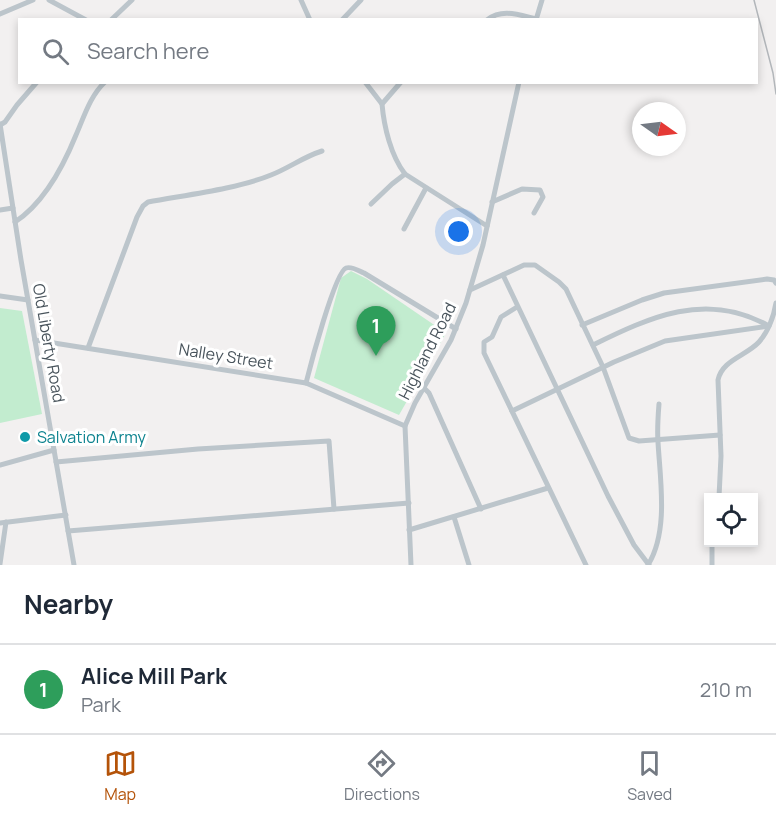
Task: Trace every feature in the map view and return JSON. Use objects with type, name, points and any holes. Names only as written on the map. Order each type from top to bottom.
[{"type":"street","points":[[0,15],[33,0]]},
{"type":"street","points":[[49,0],[82,18]]},
{"type":"street","points":[[113,18],[132,0]]},
{"type":"street","points":[[301,0],[309,18]]},
{"type":"street","points":[[344,18],[361,0]]},
{"type":"street","points":[[536,18],[542,0]]},
{"type":"street","points":[[491,18],[507,12],[532,18]]},
{"type":"street","points":[[0,125],[5,122],[16,105],[35,84]]},
{"type":"street","points":[[15,222],[39,200],[64,164],[93,96],[103,84]]},
{"type":"street","points":[[367,84],[382,104],[384,120],[396,162],[405,174],[487,226]]},
{"type":"street","points":[[382,104],[398,84]]},
{"type":"street","name":"Highland Road","points":[[411,565],[405,426],[423,387],[456,329],[470,290],[487,226],[519,84]]},
{"type":"street","name":"Old Liberty Road","points":[[0,125],[74,565]]},
{"type":"street","points":[[88,348],[142,207],[148,202],[231,186],[271,175],[300,159],[322,151]]},
{"type":"street","points":[[371,204],[405,174]]},
{"type":"street","points":[[404,229],[426,188]]},
{"type":"street","points":[[492,202],[522,189],[540,190],[543,196],[534,213]]},
{"type":"street","points":[[0,210],[13,208]]},
{"type":"street","points":[[470,290],[524,265],[535,266],[566,289],[603,367],[629,438],[639,441],[720,435]]},
{"type":"street","points":[[306,383],[333,289],[345,268],[364,273],[456,329]]},
{"type":"street","points":[[503,275],[608,496],[634,545],[649,565],[655,553],[661,509],[662,492],[657,439],[659,404]]},
{"type":"street","points":[[582,325],[664,293],[767,279],[774,280],[776,284]]},
{"type":"street","points":[[0,296],[28,300]]},
{"type":"street","points":[[719,493],[719,373],[732,360],[759,342],[773,317],[776,303]]},
{"type":"street","points":[[517,307],[501,317],[492,337],[484,342],[484,353],[586,565]]},
{"type":"street","points":[[593,345],[652,319],[705,309],[727,309],[757,319],[769,326]]},
{"type":"street","points":[[512,411],[603,367],[665,341],[769,326]]},
{"type":"street","name":"Nalley Street","points":[[35,340],[306,383],[405,426]]},
{"type":"street","points":[[423,387],[429,393],[481,509]]},
{"type":"street","points":[[56,462],[198,449],[329,441],[334,509]]},
{"type":"street","points":[[0,465],[54,450]]},
{"type":"street","points":[[409,531],[548,488]]},
{"type":"street","points":[[68,531],[409,503]]},
{"type":"street","points":[[0,564],[3,522],[66,515]]},
{"type":"street","points":[[454,517],[469,565]]},
{"type":"street","points":[[712,547],[712,565]]},
{"type":"green space","points":[[351,271],[367,279],[446,333],[399,415],[314,378],[341,278]]},
{"type":"green space","points":[[0,308],[22,311],[42,414],[0,423]]},
{"type":"railway","points":[[754,0],[773,73],[776,94]]},
{"type":"place","name":"Alice Mill Park","points":[[376,356]]},
{"type":"place","name":"Salvation Army","points":[[25,437]]}]
